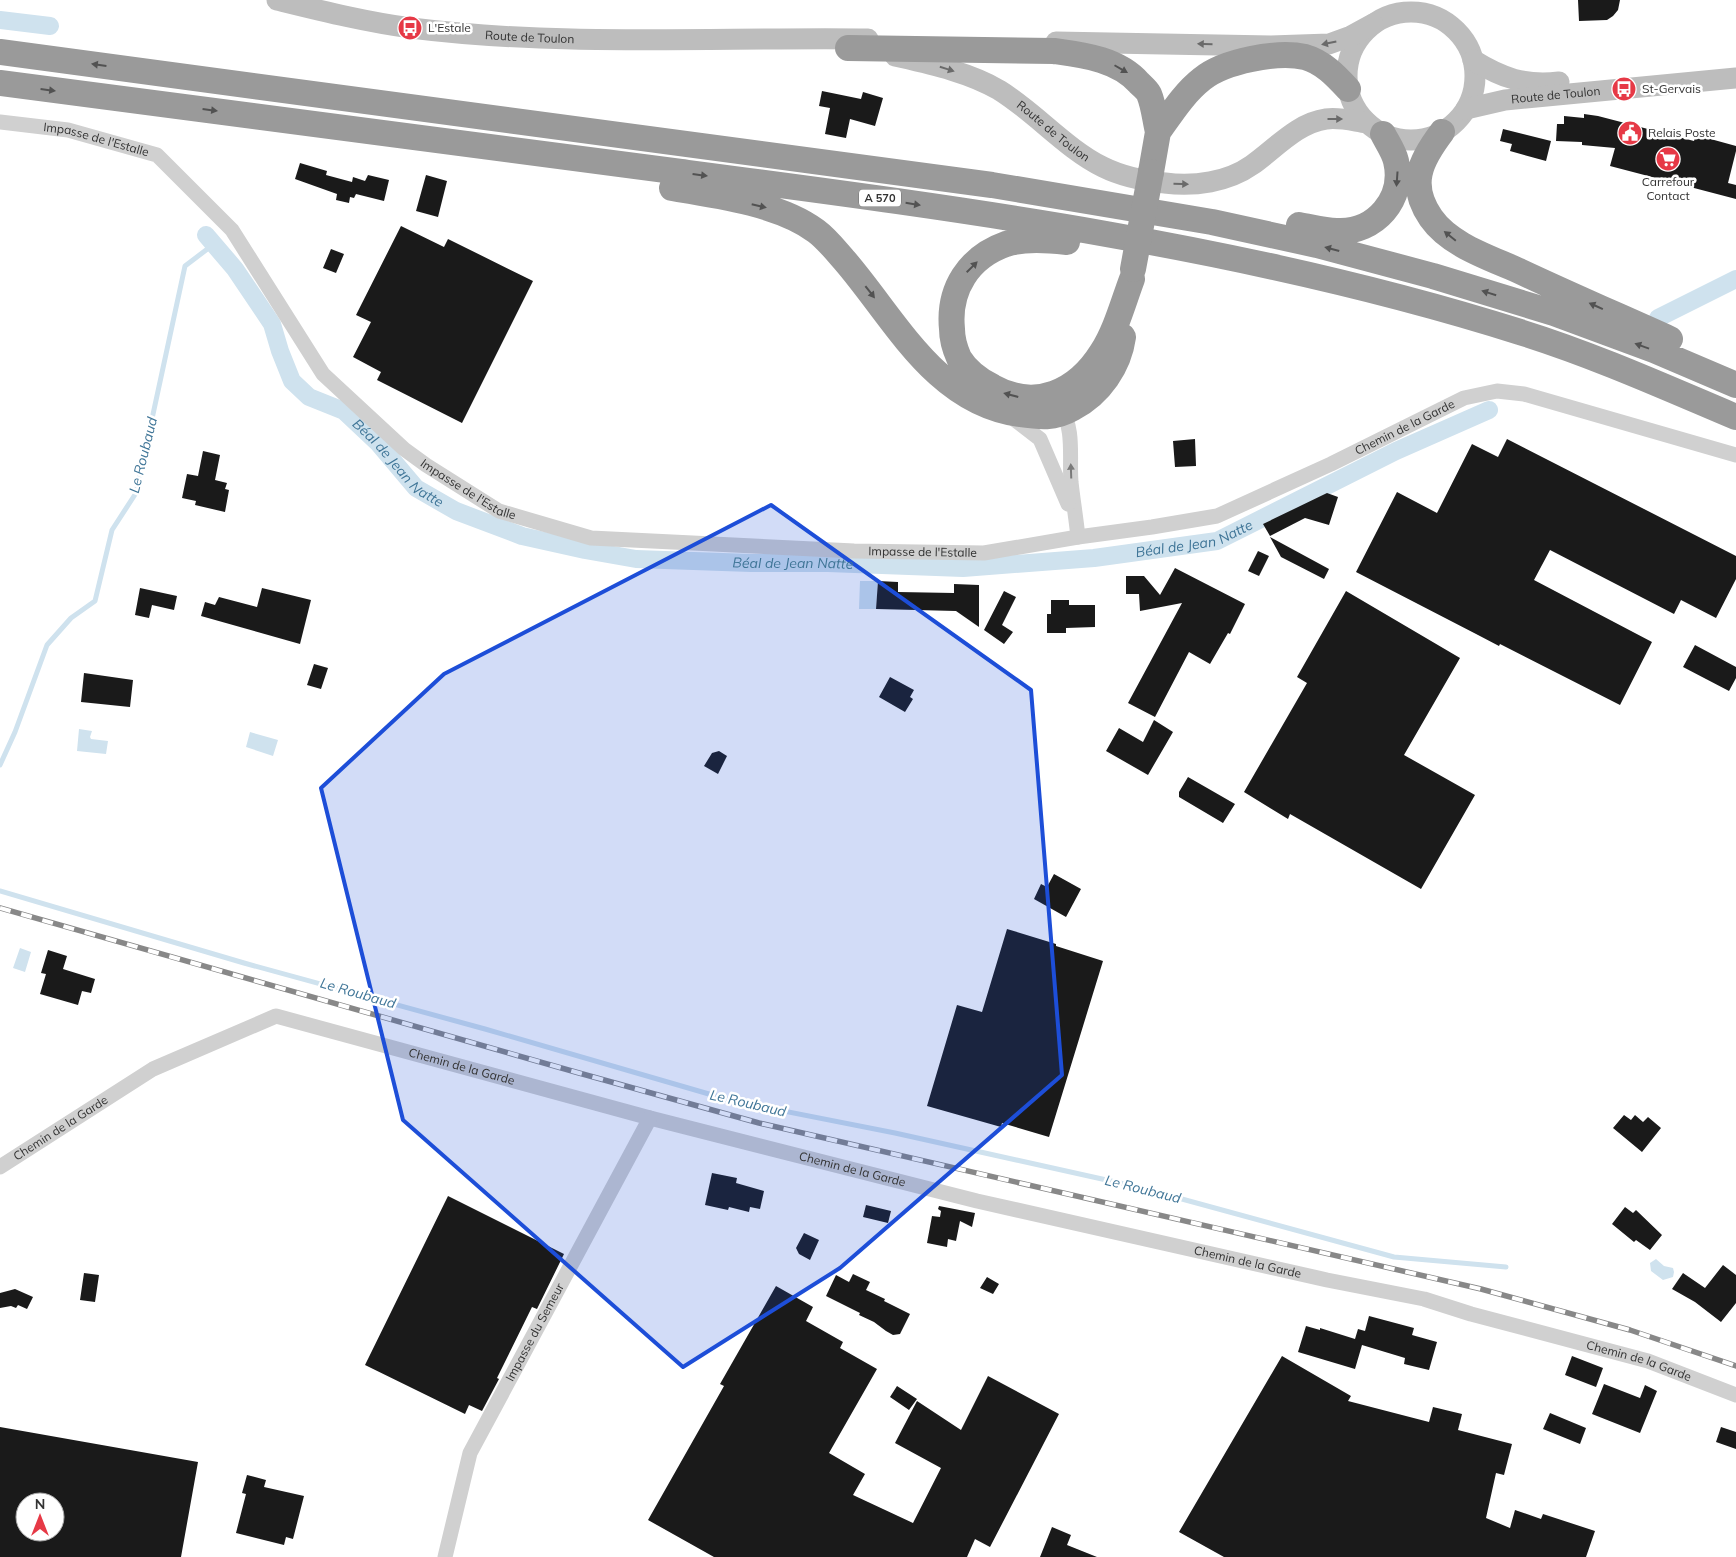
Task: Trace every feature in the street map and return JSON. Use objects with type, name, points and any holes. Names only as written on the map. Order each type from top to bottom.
[{"type":"highway","points":[[263,117],[411,148],[703,193],[769,208],[816,231],[859,277],[920,356],[944,379],[967,397],[1006,412],[1050,414],[1078,406],[1091,395],[1104,382],[1114,367],[1121,350],[1158,132],[1172,96],[1195,72],[1216,59],[1238,51],[1262,46]]},
{"type":"highway","points":[[848,48],[1054,51],[1106,61],[1134,77],[1148,93],[1158,132]]},
{"type":"highway","name":"A 570","points":[[0,52],[992,184],[1212,222],[1317,245],[1389,264],[1554,313],[1654,350],[1736,385]]},
{"type":"highway","points":[[1158,132],[1193,87],[1203,78],[1226,65],[1243,60],[1274,57],[1305,58],[1321,64],[1336,75],[1348,89]]},
{"type":"highway","points":[[142,71],[226,70],[841,149],[1044,178],[1337,231],[1360,228],[1375,221],[1388,208],[1395,194],[1398,176],[1396,159],[1375,128]]},
{"type":"highway","name":"A 570","points":[[0,83],[872,197],[1153,242],[1393,295],[1524,333],[1632,373],[1736,417]]},
{"type":"highway","points":[[1442,132],[1429,148],[1423,160],[1418,177],[1419,189],[1423,204],[1431,218],[1454,240],[1736,370]]},
{"type":"highway","points":[[1050,414],[1021,398],[1003,393],[984,383],[969,371],[959,356],[952,338],[950,317],[953,298],[959,282],[980,259],[992,250],[1008,243],[1031,240],[1101,246],[1331,293],[1408,312],[1470,331],[1595,371],[1708,414],[1736,422]]},
{"type":"highway","points":[[1050,414],[1065,390],[1080,379],[1102,352],[1119,317],[1133,274]]},
{"type":"main road","name":"Route de Toulon","points":[[277,0],[362,20],[410,28],[530,38],[616,41],[845,39],[1262,46],[1329,44],[1351,36],[1373,24]]},
{"type":"main road","points":[[1413,12],[1433,16],[1451,26],[1465,42],[1473,60],[1475,77],[1472,93],[1466,108],[1455,122],[1442,132],[1422,139],[1402,140],[1375,128],[1354,107],[1348,89],[1346,70],[1351,52],[1360,37],[1373,24],[1392,15],[1413,12]]},
{"type":"main road","name":"Route de Toulon","points":[[726,40],[848,48],[922,62],[984,82],[1000,91],[1102,167],[1129,176],[1164,183],[1181,185],[1203,184],[1237,173],[1250,166],[1312,122],[1338,118],[1375,128]]},
{"type":"main road","name":"Route de Toulon","points":[[1473,60],[1498,75],[1518,82],[1536,83],[1553,83],[1736,65]]},
{"type":"main road","name":"Route de Toulon","points":[[1466,108],[1505,100],[1736,78]]},
{"type":"street","name":"Impasse de l'Estalle","points":[[0,122],[68,130],[157,156],[232,230],[323,374],[404,449],[499,511],[591,538],[854,551],[984,553],[1078,537]]},
{"type":"street","name":"Chemin de la Garde","points":[[1078,537],[1217,516],[1331,464],[1464,398],[1497,391],[1524,394],[1736,455]]},
{"type":"street","points":[[1050,414],[1069,429],[1071,482],[1078,537]]},
{"type":"street","points":[[1050,414],[1065,494],[1078,537]]},
{"type":"street","name":"Chemin de la Garde","points":[[0,1167],[153,1069],[276,1016],[650,1118],[977,1200],[1327,1280],[1424,1299],[1471,1314],[1648,1361],[1736,1395]]},
{"type":"street","name":"Impasse du Semeur","points":[[445,1557],[470,1452],[650,1118]]},
{"type":"highlighted area","points":[[771,505],[1031,690],[1062,1075],[840,1268],[683,1367],[403,1120],[321,788],[444,674]]},
{"type":"water","points":[[860,581],[878,581],[876,609],[859,609]]},
{"type":"water","points":[[79,729],[92,731],[91,739],[108,741],[106,754],[77,751]]},
{"type":"water","points":[[250,732],[278,740],[273,756],[246,747]]},
{"type":"water","points":[[20,948],[31,952],[25,972],[13,968]]},
{"type":"water","points":[[1656,1259],[1664,1266],[1673,1268],[1673,1277],[1663,1280],[1651,1271],[1650,1263]]},
{"type":"building","points":[[1578,0],[1620,0],[1618,10],[1607,20],[1579,21]]},
{"type":"building","points":[[822,91],[861,99],[863,92],[883,98],[875,126],[850,119],[846,138],[825,134],[830,108],[819,106]]},
{"type":"building","points":[[1584,114],[1694,141],[1696,135],[1736,146],[1728,183],[1736,185],[1736,199],[1610,166],[1615,148],[1582,145],[1582,142],[1556,141],[1557,124],[1564,124],[1564,116],[1584,118]]},
{"type":"building","points":[[1503,129],[1551,141],[1546,161],[1510,151],[1512,144],[1500,141]]},
{"type":"building","points":[[300,163],[327,171],[326,175],[352,182],[353,177],[365,181],[368,175],[389,180],[384,201],[356,194],[354,198],[350,197],[349,203],[336,200],[337,194],[295,179]]},
{"type":"building","points":[[426,175],[447,181],[438,217],[416,211]]},
{"type":"building","points":[[401,226],[444,247],[448,239],[533,281],[462,423],[377,380],[381,372],[353,357],[371,322],[356,315]]},
{"type":"building","points":[[331,249],[344,254],[336,273],[323,268]]},
{"type":"building","points":[[1195,439],[1196,466],[1175,467],[1173,441]]},
{"type":"building","points":[[1507,439],[1736,556],[1736,579],[1716,618],[1681,600],[1674,614],[1550,550],[1534,580],[1652,642],[1620,705],[1500,644],[1499,646],[1356,572],[1397,492],[1437,513],[1472,444],[1498,457]]},
{"type":"building","points":[[203,451],[220,455],[215,480],[227,483],[225,489],[229,490],[225,512],[195,505],[196,501],[182,498],[187,474],[198,476]]},
{"type":"building","points":[[1327,493],[1338,497],[1329,525],[1305,518],[1270,536],[1263,524]]},
{"type":"building","points":[[1270,537],[1329,569],[1324,579],[1281,557]]},
{"type":"building","points":[[1258,551],[1269,556],[1259,576],[1248,571]]},
{"type":"building","points":[[1175,568],[1245,604],[1230,634],[1228,633],[1210,664],[1189,652],[1155,717],[1128,703],[1182,603],[1140,611],[1139,594],[1126,594],[1126,576],[1144,576],[1160,595]]},
{"type":"building","points":[[878,581],[898,582],[898,592],[954,593],[954,584],[979,585],[979,627],[956,611],[876,609]]},
{"type":"building","points":[[140,588],[177,596],[174,610],[152,605],[149,618],[135,615]]},
{"type":"building","points":[[262,588],[311,600],[300,644],[201,616],[205,602],[215,605],[219,597],[257,607]]},
{"type":"building","points":[[1004,591],[1016,597],[1002,625],[1013,632],[1004,644],[984,630]]},
{"type":"building","points":[[1346,591],[1460,658],[1404,755],[1475,795],[1421,889],[1290,814],[1288,819],[1244,792],[1307,683],[1297,677]]},
{"type":"building","points":[[1051,600],[1069,600],[1069,605],[1095,605],[1095,627],[1066,628],[1066,633],[1047,633],[1047,614],[1051,614]]},
{"type":"building","points":[[1695,645],[1736,667],[1736,678],[1729,691],[1683,667]]},
{"type":"building","points":[[314,664],[328,668],[321,689],[307,685]]},
{"type":"building","points":[[84,673],[133,680],[130,707],[81,702]]},
{"type":"building","points":[[890,677],[914,690],[910,697],[913,699],[905,712],[879,697]]},
{"type":"building","points":[[1154,720],[1173,732],[1148,775],[1106,751],[1119,728],[1143,742]]},
{"type":"building","points":[[719,751],[727,756],[718,774],[704,766],[712,753]]},
{"type":"building","points":[[1188,777],[1235,804],[1223,823],[1179,797],[1179,792]]},
{"type":"building","points":[[1054,874],[1081,889],[1066,917],[1034,899],[1041,884],[1047,887]]},
{"type":"building","points":[[1007,929],[1103,961],[1049,1137],[1002,1123],[1001,1127],[927,1106],[957,1005],[982,1012]]},
{"type":"building","points":[[48,950],[67,956],[63,969],[95,979],[91,993],[82,991],[78,1005],[40,994],[46,974],[41,973]]},
{"type":"building","points":[[1624,1115],[1631,1120],[1635,1115],[1643,1122],[1648,1117],[1661,1128],[1642,1152],[1613,1128]]},
{"type":"building","points":[[712,1173],[737,1178],[736,1183],[764,1191],[760,1209],[750,1207],[749,1212],[729,1207],[728,1210],[705,1205]]},
{"type":"building","points":[[448,1196],[564,1254],[537,1309],[532,1307],[482,1411],[469,1405],[465,1414],[365,1365]]},
{"type":"building","points":[[866,1205],[891,1211],[888,1223],[863,1217]]},
{"type":"building","points":[[939,1206],[975,1213],[972,1227],[960,1221],[956,1241],[948,1239],[947,1247],[927,1243],[932,1216],[940,1217],[941,1211],[938,1209]]},
{"type":"building","points":[[1625,1207],[1633,1213],[1636,1210],[1662,1235],[1650,1250],[1636,1240],[1634,1242],[1612,1224]]},
{"type":"building","points":[[804,1233],[819,1240],[810,1260],[799,1254],[796,1248]]},
{"type":"building","points":[[1723,1265],[1736,1275],[1736,1303],[1721,1322],[1695,1302],[1672,1289],[1683,1273],[1705,1288]]},
{"type":"building","points":[[84,1273],[99,1275],[95,1302],[80,1300]]},
{"type":"building","points":[[853,1274],[870,1282],[866,1290],[910,1314],[900,1334],[893,1335],[874,1322],[859,1315],[860,1313],[826,1296],[836,1275],[849,1282]]},
{"type":"building","points":[[987,1277],[999,1284],[993,1294],[980,1288]]},
{"type":"building","points":[[776,1286],[813,1307],[806,1321],[843,1342],[840,1348],[877,1369],[829,1453],[865,1474],[853,1495],[913,1523],[941,1468],[895,1443],[917,1401],[961,1430],[988,1376],[1059,1414],[990,1547],[975,1539],[967,1557],[714,1557],[648,1520],[724,1386],[720,1384]]},
{"type":"building","points":[[15,1289],[33,1297],[27,1309],[18,1305],[16,1308],[11,1306],[0,1308],[0,1293]]},
{"type":"building","points":[[1369,1316],[1414,1328],[1412,1335],[1437,1342],[1429,1370],[1404,1364],[1405,1358],[1362,1345],[1355,1369],[1298,1352],[1306,1326],[1320,1330],[1320,1328],[1355,1339],[1358,1329],[1365,1331]]},
{"type":"building","points":[[1282,1356],[1351,1396],[1348,1401],[1429,1422],[1433,1407],[1462,1414],[1458,1430],[1512,1444],[1504,1475],[1496,1473],[1486,1518],[1510,1528],[1515,1510],[1541,1519],[1543,1514],[1595,1531],[1586,1557],[1224,1557],[1179,1532]]},
{"type":"building","points":[[1572,1356],[1603,1368],[1596,1387],[1565,1375]]},
{"type":"building","points":[[1604,1384],[1640,1398],[1645,1385],[1657,1391],[1640,1433],[1592,1414]]},
{"type":"building","points":[[897,1386],[917,1399],[909,1410],[890,1397]]},
{"type":"building","points":[[1550,1413],[1586,1428],[1580,1444],[1543,1429]]},
{"type":"building","points":[[0,1427],[198,1462],[181,1557],[0,1557]]},
{"type":"building","points":[[1721,1427],[1736,1432],[1736,1449],[1716,1442]]},
{"type":"building","points":[[247,1475],[266,1480],[264,1487],[304,1496],[293,1539],[286,1537],[284,1545],[236,1533],[246,1494],[242,1493]]},
{"type":"building","points":[[1052,1527],[1071,1535],[1067,1545],[1097,1557],[1040,1557]]},
{"type":"waterway","name":"Béal de Jean Natte","points":[[0,20],[50,26]]},
{"type":"waterway","name":"Béal de Jean Natte","points":[[206,235],[235,269],[272,324],[292,381],[309,397],[344,411],[378,443],[416,488],[456,511],[522,536],[636,559],[963,568],[1094,558],[1217,541],[1396,451],[1489,410]]},
{"type":"waterway","name":"Le Roubaud","points":[[0,765],[15,732],[47,645],[71,618],[95,601],[112,530],[136,493],[185,266],[214,244]]},
{"type":"waterway","name":"Béal de Jean Natte","points":[[1658,318],[1736,279]]},
{"type":"waterway","name":"Le Roubaud","points":[[0,891],[244,963],[485,1029],[733,1101],[895,1133],[1138,1187],[1394,1257],[1506,1267]]},
{"type":"railway","points":[[0,908],[759,1123],[1481,1289],[1630,1330],[1736,1366]]},
{"type":"place","name":"L'Estale","points":[[410,28]]},
{"type":"place","name":"St-Gervais","points":[[1624,89]]},
{"type":"place","name":"Relais Poste","points":[[1630,133]]},
{"type":"place","name":"Carrefour Contact","points":[[1668,159]]}]
